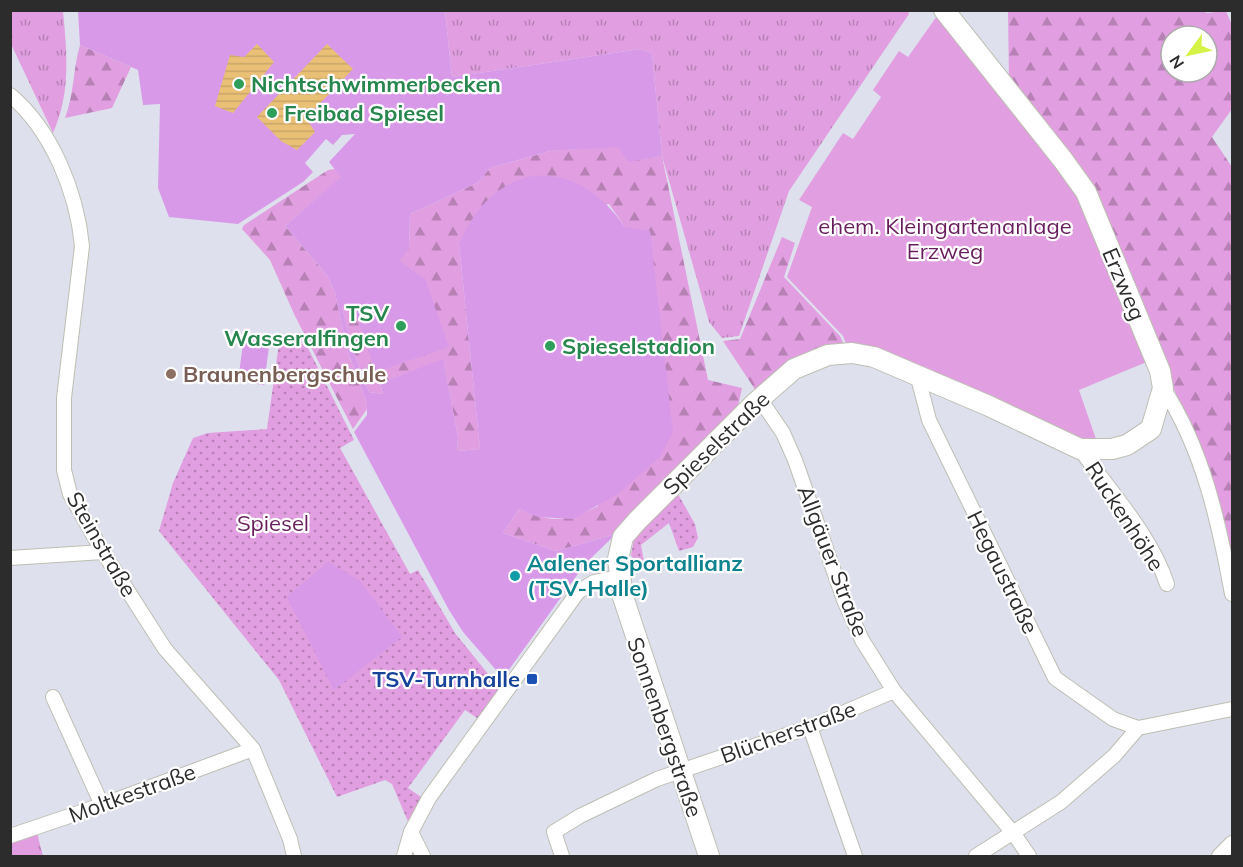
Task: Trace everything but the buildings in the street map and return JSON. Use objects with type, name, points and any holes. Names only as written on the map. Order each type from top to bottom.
[{"type":"street","name":"Erzweg","points":[[944,10],[1086,192],[1131,297],[1160,371],[1163,388],[1178,411],[1211,498],[1233,594]]},
{"type":"street","name":"Steinstraße","points":[[10,95],[22,105],[50,145],[69,191],[81,229],[82,246],[64,398],[64,470],[70,494],[103,552],[165,649],[253,749],[290,839],[294,856]]},
{"type":"street","name":"Spieselstraße","points":[[622,597],[618,577],[618,559],[623,537],[693,462],[760,399],[794,369],[828,355],[852,353],[874,357],[1080,449],[1112,449],[1127,445],[1151,429],[1163,388]]},
{"type":"street","name":"Hegaustraße","points":[[917,375],[929,420],[1055,678],[1113,719],[1138,728]]},
{"type":"street","name":"Allgäuer Straße","points":[[760,399],[783,433],[795,460],[844,600],[862,640],[894,691],[1014,834],[1029,856]]},
{"type":"street","name":"Ruckenhöhe","points":[[1080,449],[1138,530],[1162,569],[1167,584]]},
{"type":"street","points":[[10,558],[103,552]]},
{"type":"street","points":[[404,856],[411,832],[429,798],[578,592],[594,582],[618,577]]},
{"type":"street","name":"Sonnenbergstraße","points":[[622,597],[709,856]]},
{"type":"street","name":"Blücherstraße","points":[[562,856],[555,832],[580,816],[680,770],[810,728],[894,691]]},
{"type":"street","points":[[53,697],[102,805]]},
{"type":"street","points":[[976,856],[1014,834],[1061,802],[1114,756],[1138,728],[1233,709]]},
{"type":"street","points":[[810,728],[855,856]]},
{"type":"street","name":"Moltkestraße","points":[[10,836],[102,805],[253,749]]},
{"type":"street","points":[[411,832],[423,856]]},
{"type":"street","points":[[1219,856],[1233,843]]},
{"type":"green space","points":[[11,10],[63,11],[65,88],[59,118],[53,133],[11,44]]},
{"type":"green space","points":[[908,10],[909,14],[789,191],[739,336],[722,338],[709,322],[662,156],[652,53],[640,49],[452,77],[445,11]]},
{"type":"green space","points":[[1205,10],[1206,13],[1226,11],[1232,25],[1232,109],[1212,137],[1232,167],[1232,568],[1198,445],[1166,370],[1009,82],[1008,11]]},
{"type":"green space","name":"ehem. Kleingartenanlage Erzweg","points":[[937,16],[1080,193],[1149,361],[1079,390],[1097,442],[1051,432],[848,348],[843,336],[787,277],[812,207],[799,200],[843,133],[853,139],[881,97],[873,90],[899,51],[908,57]]},
{"type":"green space","points":[[80,45],[131,67],[112,108],[65,118],[70,100]]},
{"type":"green space","points":[[618,146],[629,161],[662,156],[708,380],[742,388],[737,411],[616,534],[556,551],[503,533],[519,509],[541,517],[559,519],[577,515],[598,506],[625,227],[609,204],[459,244],[480,449],[457,451],[458,437],[443,360],[380,383],[383,394],[369,392],[356,358],[342,307],[353,304],[409,248],[410,214],[477,183],[490,168],[550,151]]},
{"type":"green space","points":[[335,169],[342,177],[285,226],[327,275],[335,293],[347,349],[367,404],[367,409],[353,429],[295,316],[270,260],[242,229],[244,225],[328,170]]},
{"type":"green space","points":[[782,237],[795,243],[784,277],[840,336],[845,347],[758,394],[723,341],[740,339]]},
{"type":"green space","name":"Spiesel","points":[[300,332],[354,440],[340,448],[410,574],[418,570],[455,633],[501,690],[480,720],[465,710],[408,788],[424,799],[409,824],[392,784],[385,780],[337,797],[279,680],[159,531],[173,483],[193,438],[208,433],[267,429],[279,343]]},
{"type":"green space","points":[[675,489],[695,524],[698,538],[693,547],[679,551],[669,523],[641,545],[644,562],[635,563],[631,555],[635,534]]},
{"type":"green space","points":[[37,833],[43,856],[11,856],[10,841]]},
{"type":"shaded area","points":[[78,11],[445,11],[452,77],[640,49],[652,53],[662,156],[628,162],[618,147],[550,151],[490,168],[477,183],[410,214],[409,249],[399,261],[425,279],[449,347],[376,372],[353,305],[342,307],[356,358],[369,392],[383,394],[380,383],[443,359],[458,437],[457,451],[480,449],[459,244],[474,216],[492,196],[513,182],[536,176],[559,177],[582,186],[604,203],[625,227],[650,231],[673,432],[660,457],[618,494],[573,519],[538,517],[519,509],[503,533],[556,551],[616,534],[585,564],[503,678],[463,632],[449,610],[354,432],[367,415],[367,404],[347,349],[335,293],[327,275],[285,226],[341,177],[329,162],[355,134],[342,135],[333,145],[326,139],[305,163],[313,172],[303,182],[238,224],[169,217],[158,188],[160,104],[143,105],[138,70],[80,45]]},
{"type":"shaded area","name":"Nichtschwimmerbecken","points":[[257,44],[274,62],[233,113],[215,106],[230,55],[244,57]]},
{"type":"shaded area","points":[[327,44],[353,69],[306,118],[315,132],[297,150],[281,141],[257,117]]},
{"type":"shaded area","points":[[244,336],[270,339],[264,385],[238,381]]},
{"type":"shaded area","points":[[328,562],[360,581],[402,637],[334,690],[287,597]]},
{"type":"place","name":"Nichtschwimmerbecken","points":[[239,84]]},
{"type":"place","name":"Freibad Spiesel","points":[[272,113]]},
{"type":"place","name":"TSV Wasseralfingen","points":[[401,326]]},
{"type":"place","name":"Spieselstadion","points":[[550,346]]},
{"type":"place","name":"Braunenbergschule","points":[[171,374]]},
{"type":"place","name":"Aalener Sportallianz (TSV-Halle)","points":[[515,576]]},
{"type":"place","name":"TSV-Turnhalle","points":[[532,679]]}]
